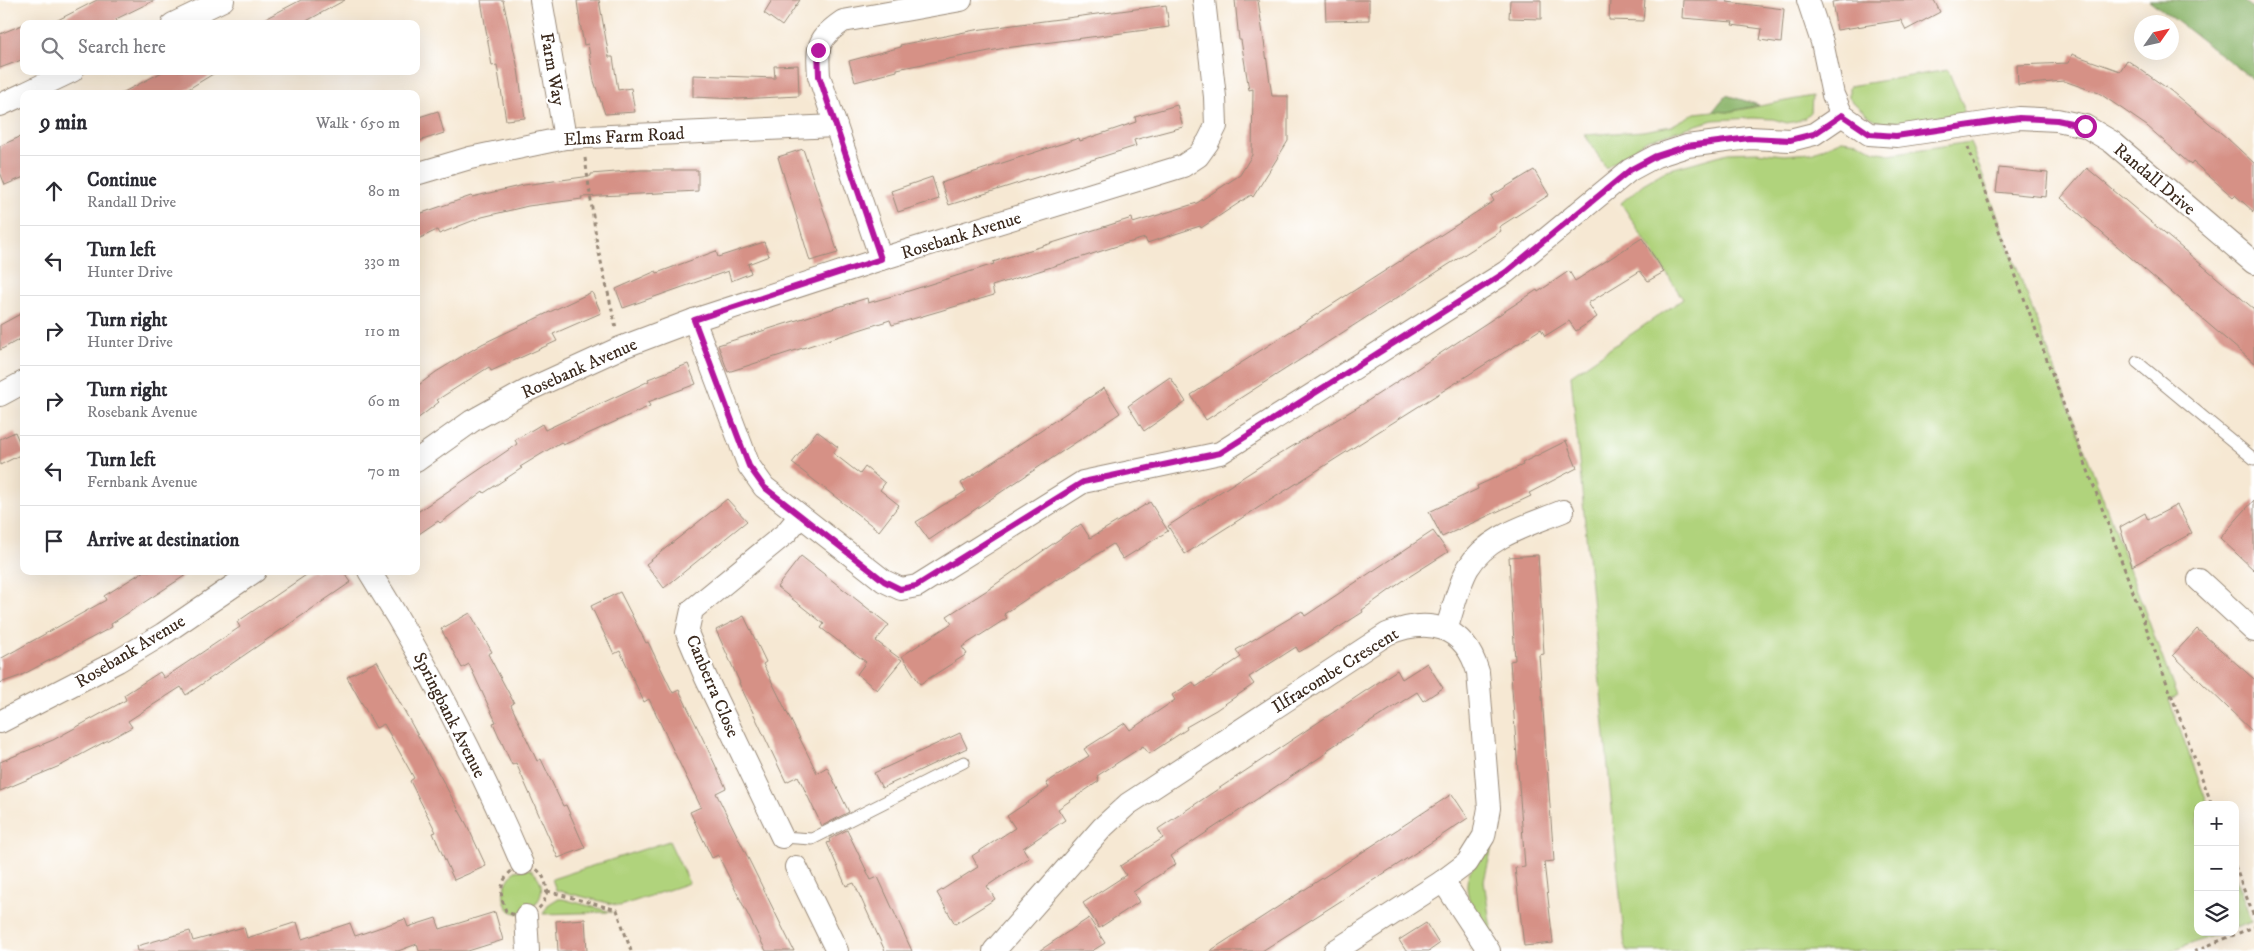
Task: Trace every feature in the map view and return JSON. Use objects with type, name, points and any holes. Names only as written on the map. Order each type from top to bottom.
[{"type":"street","points":[[181,20],[223,0]]},
{"type":"street","name":"Farm Way","points":[[541,0],[573,138]]},
{"type":"street","points":[[881,259],[819,76],[818,50],[827,33],[843,21],[961,0]]},
{"type":"street","name":"Rosebank Avenue","points":[[420,457],[472,421],[526,391],[620,348],[694,320],[881,259],[1183,166],[1198,156],[1216,126],[1204,0]]},
{"type":"street","points":[[694,320],[749,466],[764,487],[884,581],[900,589],[916,586],[1083,482],[1220,453],[1506,272],[1630,170],[1656,156],[1687,146],[1749,138],[1790,140],[1814,134],[1842,115],[1833,95],[1822,42],[1808,0]]},
{"type":"street","points":[[32,90],[64,75]]},
{"type":"street","points":[[0,105],[20,96]]},
{"type":"street","name":"Randall Drive","points":[[1842,115],[1870,134],[1896,136],[2019,118],[2057,120],[2085,126],[2112,142],[2254,263]]},
{"type":"street","name":"Elms Farm Road","points":[[420,173],[470,158],[573,138],[836,126]]},
{"type":"street","points":[[0,395],[20,384]]},
{"type":"street","points":[[1446,630],[1468,569],[1481,550],[1500,538],[1563,511]]},
{"type":"street","name":"Canberra Close","points":[[782,837],[706,678],[687,633],[692,610],[786,533],[800,516]]},
{"type":"street","name":"Rosebank Avenue","points":[[0,722],[118,661],[163,634],[249,575]]},
{"type":"street","name":"Springbank Avenue","points":[[372,575],[404,626],[459,729],[522,864]]},
{"type":"street","points":[[2199,580],[2254,631]]},
{"type":"street","name":"Ilfracombe Crescent","points":[[994,951],[1103,827],[1128,804],[1387,634],[1415,625],[1436,626],[1458,638],[1475,661],[1478,672],[1489,808],[1484,836],[1467,863],[1443,881],[1334,951]]},
{"type":"street","points":[[796,867],[837,951]]},
{"type":"street","points":[[1443,881],[1489,951]]},
{"type":"street","points":[[526,916],[528,951]]},
{"type":"lane","points":[[2137,362],[2254,459]]},
{"type":"lane","points":[[782,837],[812,839],[964,762]]},
{"type":"path","points":[[1961,127],[2211,801]]},
{"type":"path","points":[[573,138],[620,348]]},
{"type":"path","points":[[522,864],[532,865],[540,872],[547,891],[545,900],[539,908],[532,915],[526,916],[509,914],[506,911],[501,896],[502,887],[511,870],[522,864]]},
{"type":"path","points":[[2239,877],[2254,917]]},
{"type":"path","points":[[547,891],[617,910],[631,951]]},
{"type":"path","points":[[2194,951],[2254,927]]},
{"type":"green space","points":[[2149,0],[2243,0],[2254,9],[2254,80],[2179,23],[2179,15],[2169,15]]},
{"type":"green space","points":[[1948,70],[1963,106],[1963,113],[1884,124],[1867,115],[1849,98],[1849,86]]},
{"type":"green space","points":[[1726,95],[1759,105],[1728,112],[1713,111]]},
{"type":"green space","points":[[1812,96],[1811,112],[1805,118],[1797,121],[1787,123],[1773,119],[1752,118],[1713,120],[1647,140],[1606,168],[1585,135],[1643,131],[1671,126],[1695,113],[1728,112]]},
{"type":"green space","points":[[1842,140],[1858,142],[1875,151],[1889,154],[1970,142],[2177,697],[2169,700],[2207,801],[2194,801],[2194,936],[2212,936],[2172,951],[1627,951],[1625,948],[1571,375],[1683,299],[1621,203],[1643,184],[1667,170],[1728,153],[1757,152],[1784,155],[1811,153]]},
{"type":"green space","points":[[669,841],[689,883],[620,906],[556,890],[552,879]]},
{"type":"green space","points":[[1493,843],[1484,881],[1490,922],[1497,944],[1474,911],[1470,902],[1467,883],[1473,867]]},
{"type":"green space","points":[[530,869],[539,879],[542,890],[539,900],[524,912],[516,913],[508,909],[504,899],[505,887],[515,871]]},
{"type":"green space","points":[[2239,888],[2252,922],[2239,927]]},
{"type":"green space","points":[[557,899],[612,912],[543,914],[549,904]]},
{"type":"building","points":[[97,0],[155,0],[116,20],[58,20]]},
{"type":"building","points":[[301,0],[345,0],[308,20],[263,20]]},
{"type":"building","points":[[481,0],[503,0],[518,69],[525,118],[506,120],[497,65],[492,66]]},
{"type":"building","points":[[599,0],[609,57],[613,57],[618,90],[631,88],[635,112],[605,114],[594,81],[588,44],[584,45],[580,23],[577,1]]},
{"type":"building","points":[[772,0],[800,0],[782,26],[764,13]]},
{"type":"building","points":[[1235,0],[1258,0],[1272,96],[1288,96],[1288,141],[1253,197],[1251,195],[1201,228],[1200,226],[1147,243],[1145,238],[1117,246],[992,286],[994,295],[892,325],[890,320],[728,372],[718,345],[867,298],[868,303],[899,294],[1132,218],[1133,223],[1197,203],[1240,175],[1252,155],[1253,89],[1249,90],[1241,40],[1239,40]]},
{"type":"building","points":[[1325,0],[1369,0],[1369,20],[1326,21]]},
{"type":"building","points":[[1510,0],[1541,0],[1541,19],[1509,18]]},
{"type":"building","points":[[1610,0],[1645,0],[1643,21],[1609,20]]},
{"type":"building","points":[[1683,0],[1727,0],[1727,2],[1784,9],[1781,43],[1760,40],[1762,29],[1732,25],[1733,22],[1682,18]]},
{"type":"building","points":[[1845,0],[1934,0],[1940,12],[1906,30],[1901,20],[1837,30],[1832,2]]},
{"type":"building","points":[[1166,5],[1169,27],[1005,48],[897,69],[897,71],[855,82],[849,61],[901,47],[900,45],[975,30]]},
{"type":"building","points":[[20,26],[20,60],[0,68],[0,34]]},
{"type":"building","points":[[2072,54],[2120,71],[2127,60],[2171,91],[2227,138],[2254,163],[2254,212],[2235,195],[2233,197],[2193,162],[2191,165],[2147,126],[2099,93],[2064,81],[2018,85],[2017,65],[2069,63]]},
{"type":"building","points":[[798,65],[799,96],[738,99],[693,97],[693,75],[775,78],[774,66]]},
{"type":"building","points":[[156,75],[211,75],[187,90],[128,90]]},
{"type":"building","points":[[1177,105],[1183,127],[1134,140],[1136,146],[949,205],[941,183],[1079,138],[1080,141],[1136,122],[1135,117]]},
{"type":"building","points":[[438,111],[444,133],[420,141],[420,117]]},
{"type":"building","points":[[20,137],[20,179],[5,185],[0,172],[0,146]]},
{"type":"building","points":[[803,149],[838,253],[810,261],[778,157]]},
{"type":"building","points":[[1999,168],[2048,173],[2046,197],[1996,192]]},
{"type":"building","points":[[2087,168],[2254,309],[2254,363],[2061,198]]},
{"type":"building","points":[[641,170],[698,170],[698,191],[581,197],[582,199],[528,206],[482,217],[439,234],[437,230],[420,238],[420,214],[471,196],[524,185],[591,176],[591,174]]},
{"type":"building","points":[[1534,170],[1549,195],[1499,227],[1501,231],[1206,420],[1191,395],[1494,201],[1491,196]]},
{"type":"building","points":[[932,177],[939,199],[898,212],[891,191]]},
{"type":"building","points":[[1642,238],[1664,272],[1648,281],[1640,271],[1588,303],[1597,317],[1576,331],[1569,321],[1545,336],[1541,329],[1185,554],[1168,526],[1268,461],[1363,404],[1537,290],[1538,292],[1569,271],[1575,281]]},
{"type":"building","points":[[764,242],[769,256],[748,264],[751,273],[731,281],[728,271],[623,308],[616,289],[656,271],[657,273],[716,251],[718,257]]},
{"type":"building","points":[[592,292],[601,313],[553,334],[557,341],[491,371],[489,367],[437,400],[439,402],[420,417],[420,384],[482,344]]},
{"type":"building","points":[[20,314],[20,339],[0,350],[0,325]]},
{"type":"building","points":[[688,364],[696,384],[648,402],[650,406],[563,445],[561,442],[520,467],[522,468],[484,493],[483,491],[440,523],[438,521],[420,533],[420,510],[517,444],[515,440],[542,424],[545,430],[649,381],[648,379]]},
{"type":"building","points":[[1170,377],[1186,402],[1144,431],[1128,406]]},
{"type":"building","points":[[1104,388],[1120,413],[929,540],[916,522],[966,491],[961,483]]},
{"type":"building","points":[[817,431],[838,447],[833,453],[860,474],[865,467],[885,483],[880,490],[899,505],[879,531],[792,463]]},
{"type":"building","points":[[15,432],[20,444],[20,455],[0,465],[0,439]]},
{"type":"building","points":[[1566,441],[1577,468],[1529,493],[1531,496],[1442,537],[1429,512],[1478,489],[1477,486],[1523,465],[1522,463]]},
{"type":"building","points":[[727,499],[747,521],[664,588],[646,564]]},
{"type":"building","points":[[2254,500],[2254,570],[2220,538]]},
{"type":"building","points":[[1150,502],[1168,531],[1123,559],[1113,544],[1056,579],[1004,614],[1007,618],[962,647],[967,654],[920,684],[902,656],[952,623],[947,616],[989,589],[1081,524],[1090,538]]},
{"type":"building","points":[[2177,505],[2192,533],[2132,566],[2120,527],[2145,513],[2148,520]]},
{"type":"building","points":[[1433,531],[1448,552],[1407,578],[1362,610],[1363,612],[1313,644],[1299,652],[1296,647],[1249,677],[1254,684],[1216,710],[1186,727],[1187,729],[1149,754],[1143,746],[1097,776],[1099,781],[1058,809],[1065,820],[1023,848],[1029,858],[987,886],[995,899],[955,924],[937,893],[978,867],[972,856],[1015,828],[1007,816],[1049,788],[1046,783],[1089,756],[1084,749],[1125,723],[1130,730],[1175,700],[1172,695],[1193,682],[1196,687],[1241,657],[1236,650],[1302,611],[1305,616]]},
{"type":"building","points":[[1538,555],[1544,654],[1539,655],[1554,861],[1544,862],[1553,943],[1524,946],[1515,868],[1525,867],[1510,661],[1515,660],[1509,557]]},
{"type":"building","points":[[801,556],[889,625],[876,641],[902,660],[877,690],[857,674],[866,662],[821,628],[824,624],[777,587]]},
{"type":"building","points":[[138,575],[186,575],[111,624],[112,627],[20,676],[0,683],[0,659],[106,600],[104,596]]},
{"type":"building","points":[[306,575],[346,575],[351,582],[186,695],[181,687],[128,721],[132,727],[62,765],[0,791],[0,762],[53,740],[126,700],[124,695],[160,672],[164,678],[240,627],[237,622]]},
{"type":"building","points":[[620,592],[646,643],[648,642],[673,693],[679,690],[702,737],[726,788],[716,793],[794,951],[766,951],[718,855],[712,858],[690,812],[701,807],[649,699],[644,702],[620,651],[614,654],[591,606]]},
{"type":"building","points":[[470,613],[492,652],[488,654],[514,703],[511,705],[537,761],[541,759],[563,806],[566,805],[585,848],[558,858],[516,763],[512,765],[493,723],[496,722],[469,664],[462,668],[441,629]]},
{"type":"building","points":[[744,616],[766,662],[763,664],[817,773],[827,767],[849,812],[822,826],[798,776],[786,782],[716,630]]},
{"type":"building","points":[[2197,629],[2254,679],[2254,733],[2173,655]]},
{"type":"building","points":[[377,661],[467,825],[486,866],[454,880],[433,833],[436,832],[410,781],[414,778],[384,724],[376,728],[347,677]]},
{"type":"building","points":[[1427,663],[1443,688],[1423,701],[1417,692],[1327,750],[1328,752],[1171,856],[1176,864],[1133,892],[1139,902],[1099,928],[1083,903],[1126,875],[1120,866],[1163,838],[1158,829],[1397,670],[1402,679]]},
{"type":"building","points":[[960,733],[967,748],[882,788],[874,773]]},
{"type":"building","points":[[1452,794],[1468,818],[1394,867],[1262,951],[1210,951]]},
{"type":"building","points":[[847,830],[871,880],[878,877],[912,951],[885,951],[854,883],[846,886],[827,843],[830,842],[829,839]]},
{"type":"building","points":[[495,912],[503,940],[468,951],[419,951],[417,944],[398,951],[138,951],[137,946],[190,931],[193,941],[244,927],[247,938],[297,922],[302,939],[350,923],[355,936],[405,919],[408,927],[436,918],[440,929]]},
{"type":"building","points":[[1089,918],[1105,943],[1092,951],[1039,951]]},
{"type":"building","points":[[585,919],[587,951],[558,951],[556,921]]},
{"type":"building","points":[[1426,923],[1439,944],[1429,951],[1406,951],[1399,940]]},
{"type":"route","points":[[818,50],[819,76],[881,259],[694,320],[749,466],[764,487],[884,581],[900,589],[916,586],[1083,482],[1220,453],[1506,272],[1630,170],[1656,156],[1687,146],[1749,138],[1790,140],[1814,134],[1842,115],[1870,134],[1896,136],[2019,118],[2057,120],[2085,126]]}]
